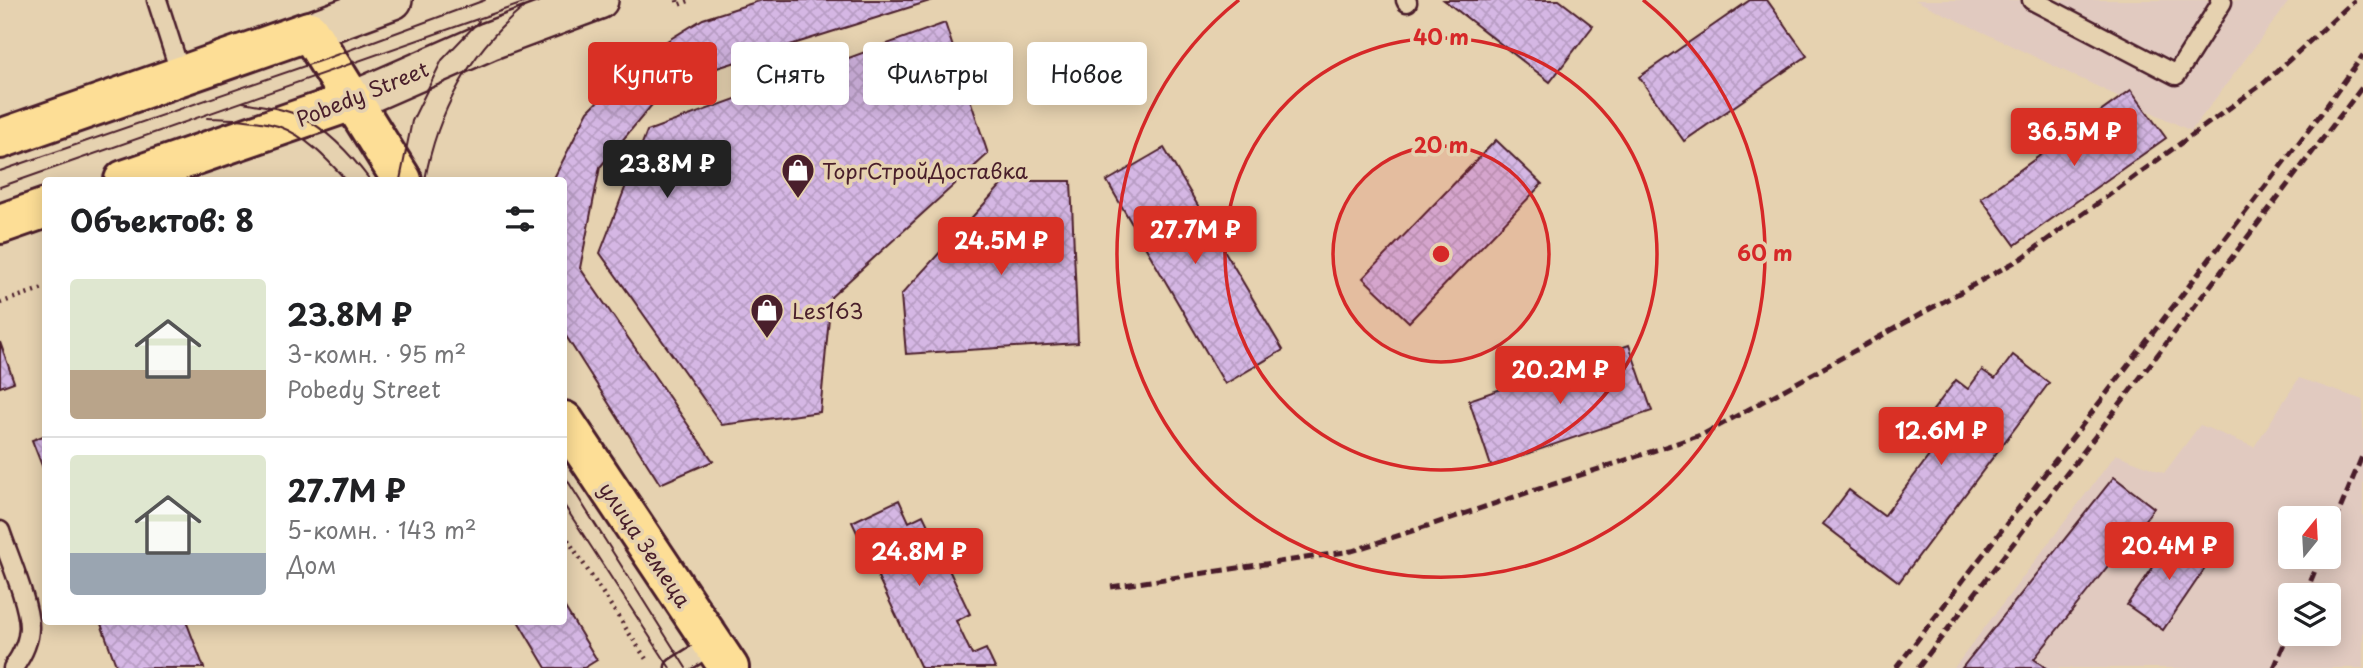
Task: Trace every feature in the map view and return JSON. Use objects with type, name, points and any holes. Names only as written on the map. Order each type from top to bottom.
[{"type":"main road","points":[[1,134],[309,31],[400,177]]},
{"type":"main road","name":"Pobedy Street","points":[[133,177],[352,101]]},
{"type":"main road","points":[[0,224],[42,209]]},
{"type":"main road","name":"улица Земеца","points":[[567,425],[721,656]]},
{"type":"street","points":[[309,31],[393,0]]},
{"type":"street","name":"Pobedy Street","points":[[352,101],[489,41],[599,0]]},
{"type":"lane","points":[[157,0],[181,75]]},
{"type":"lane","points":[[2032,0],[2176,75],[2222,1]]},
{"type":"lane","points":[[0,531],[21,592],[29,628],[21,657],[13,668]]},
{"type":"lane","points":[[675,668],[721,656]]},
{"type":"path","points":[[677,0],[678,5],[691,0]]},
{"type":"path","points":[[0,303],[42,288]]},
{"type":"path","points":[[567,539],[652,668]]},
{"type":"shaded area","points":[[1915,0],[2290,0],[2191,131]]},
{"type":"shaded area","points":[[2299,378],[2363,400],[2363,668],[1954,668],[2116,454],[2164,473],[2200,425],[2254,447]]},
{"type":"building","points":[[762,0],[933,0],[800,42],[731,42],[731,64],[717,68],[717,42],[665,42],[703,19]]},
{"type":"building","points":[[1444,0],[1559,0],[1593,26],[1550,82]]},
{"type":"building","points":[[1750,0],[1767,0],[1807,56],[1684,141],[1639,77]]},
{"type":"building","points":[[945,23],[951,42],[893,42]]},
{"type":"building","points":[[863,53],[863,105],[972,105],[988,154],[831,297],[820,412],[722,425],[600,253],[647,131],[731,101],[731,105],[849,105],[849,58]]},
{"type":"building","points":[[2131,90],[2166,138],[2015,245],[1981,198]]},
{"type":"building","points":[[594,105],[652,105],[600,167],[580,268],[713,461],[660,484],[567,338],[567,177],[555,177],[588,111]]},
{"type":"building","points":[[1496,140],[1542,184],[1409,322],[1363,278]]},
{"type":"building","points":[[1164,148],[1283,350],[1225,384],[1107,181]]},
{"type":"building","points":[[1005,181],[1071,181],[1078,343],[906,354],[901,295]]},
{"type":"building","points":[[0,342],[14,382],[0,387]]},
{"type":"building","points":[[1629,345],[1652,411],[1491,466],[1469,400]]},
{"type":"building","points":[[2013,355],[2049,383],[1899,582],[1823,524],[1849,490],[1884,516],[1932,452],[1912,438],[1956,380],[1968,389],[1982,370],[1995,379]]},
{"type":"building","points":[[42,436],[42,466],[32,440]]},
{"type":"building","points":[[2114,477],[2154,508],[2034,659],[2046,668],[1962,668]]},
{"type":"building","points":[[899,500],[909,522],[923,515],[970,614],[956,621],[972,655],[986,649],[995,668],[921,668],[852,522]]},
{"type":"building","points":[[2176,534],[2212,558],[2163,630],[2127,605]]},
{"type":"building","points":[[567,611],[597,660],[584,668],[546,668],[520,625],[567,625]]},
{"type":"building","points":[[101,625],[188,625],[204,668],[117,668]]},
{"type":"tram line","points":[[0,171],[325,59],[485,0]]},
{"type":"tram line","points":[[0,187],[532,0]]},
{"type":"tram line","points":[[426,177],[438,131],[459,85],[487,44],[523,8]]},
{"type":"tram line","points":[[401,177],[412,121],[442,60],[479,21]]},
{"type":"tram line","points":[[243,102],[288,111],[312,123],[339,145],[368,177]]},
{"type":"tram line","points":[[207,118],[261,122],[288,130],[315,149],[343,177]]},
{"type":"tram line","points":[[567,480],[686,668]]},
{"type":"tram line","points":[[567,510],[670,668]]},
{"type":"railway","points":[[1111,587],[1352,551],[1704,434],[2022,258],[2264,83],[2355,0]]},
{"type":"railway","points":[[1896,668],[2323,111],[2363,55]]},
{"type":"railway","points":[[1918,668],[2363,86]]},
{"type":"railway","points":[[2341,506],[2363,454]]},
{"type":"railway","points":[[2310,583],[2316,569]]},
{"type":"railway","points":[[2274,668],[2283,646]]},
{"type":"place","name":"ТоргСтройДоставка","points":[[798,200]]},
{"type":"place","name":"Les163","points":[[767,340]]}]
